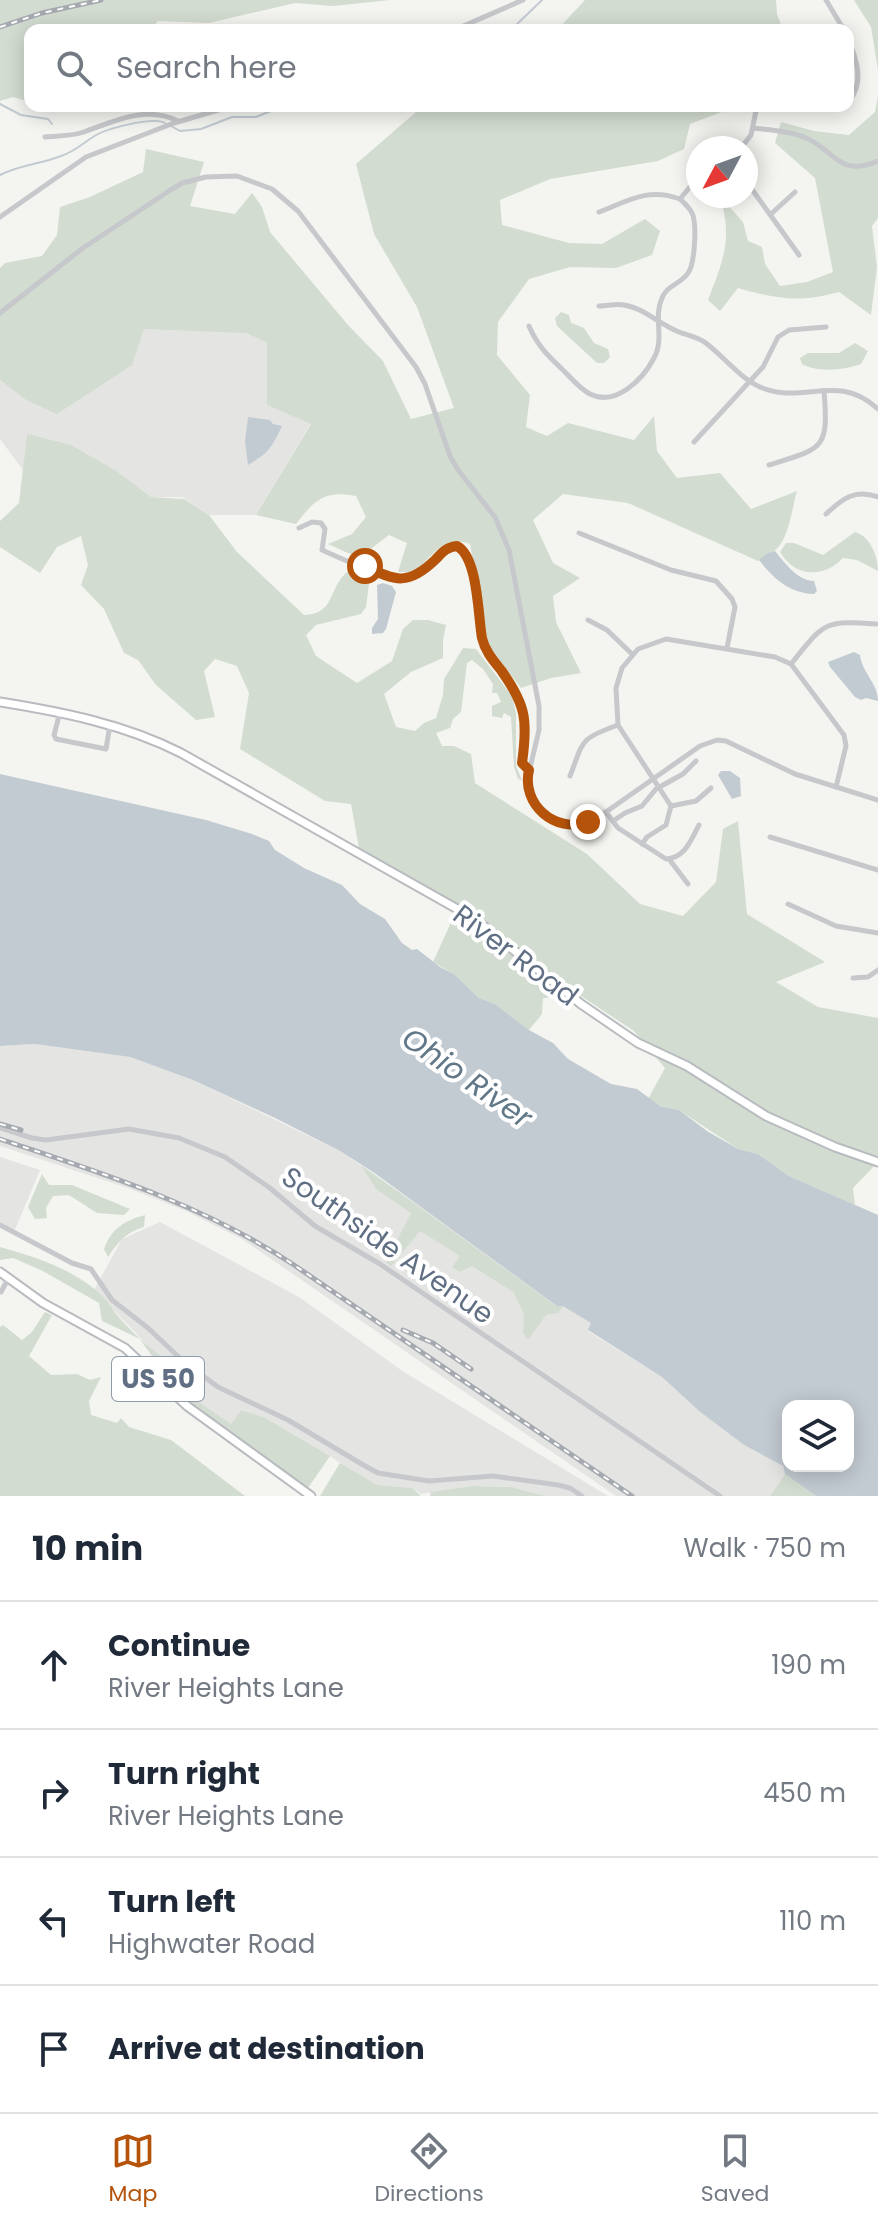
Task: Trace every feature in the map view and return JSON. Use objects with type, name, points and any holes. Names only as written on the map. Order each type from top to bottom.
[{"type":"main road","name":"River Road","points":[[0,702],[60,712],[110,725],[181,753],[475,919],[615,1030],[687,1066],[750,1108],[835,1147],[878,1162]]},
{"type":"main road","name":"US 50","points":[[0,1272],[43,1303],[125,1348],[187,1406],[311,1496]]},
{"type":"street","points":[[468,24],[523,0]]},
{"type":"street","points":[[826,0],[840,24]]},
{"type":"street","points":[[854,53],[859,76],[854,94]]},
{"type":"street","points":[[0,217],[86,157],[211,112]]},
{"type":"street","points":[[750,136],[756,112]]},
{"type":"street","points":[[45,137],[80,133],[125,116],[158,115],[177,122]]},
{"type":"street","points":[[753,128],[806,138],[843,165],[856,166],[878,161]]},
{"type":"street","points":[[0,313],[83,248],[182,183],[206,177],[237,176],[262,184],[287,199],[356,285],[420,373],[450,456],[502,529],[512,561],[539,703],[539,730],[526,785],[530,800],[539,810],[556,821],[580,825],[606,812],[702,745],[723,740],[795,774],[878,800]]},
{"type":"street","points":[[680,199],[686,192]]},
{"type":"street","points":[[771,214],[795,192]]},
{"type":"street","points":[[529,326],[536,343],[587,392],[603,397],[614,396],[627,390],[649,367],[658,351],[663,296],[669,287],[689,273],[693,261],[693,216],[680,199],[646,193],[599,212]]},
{"type":"street","points":[[758,197],[799,255]]},
{"type":"street","points":[[599,306],[617,304],[632,307],[660,323],[702,339],[751,381],[768,390],[788,393],[853,391],[873,399],[878,409]]},
{"type":"street","points":[[694,442],[751,381],[783,333],[826,327]]},
{"type":"street","points":[[769,465],[807,453],[818,445],[826,427],[824,391]]},
{"type":"street","points":[[826,514],[851,494],[878,497]]},
{"type":"street","points":[[299,528],[312,522],[321,523],[325,529],[322,550],[387,577],[402,579],[424,570],[449,547],[457,546],[465,551],[472,572],[486,650],[523,704],[522,763],[529,770]]},
{"type":"street","points":[[579,533],[671,570],[716,581],[735,607],[727,648]]},
{"type":"street","points":[[588,620],[607,630],[632,654]]},
{"type":"street","points":[[791,664],[826,626],[837,622],[876,624]]},
{"type":"street","points":[[642,844],[666,825],[671,806],[618,725],[618,677],[632,654],[645,645],[666,639],[781,658],[791,664],[844,735],[844,754],[836,787]]},
{"type":"street","points":[[60,712],[54,735],[56,739],[106,749],[110,725]]},
{"type":"street","points":[[570,776],[584,740],[618,725]]},
{"type":"street","points":[[613,821],[642,806],[659,786],[683,774],[696,761]]},
{"type":"street","points":[[671,806],[696,801],[711,788]]},
{"type":"street","points":[[606,812],[618,828],[661,857],[669,859],[682,853],[699,825]]},
{"type":"street","points":[[770,837],[878,870]]},
{"type":"street","points":[[669,859],[672,867],[688,884]]},
{"type":"street","points":[[788,904],[836,926],[878,933]]},
{"type":"street","points":[[853,978],[868,977],[878,970]]},
{"type":"street","name":"Southside Avenue","points":[[0,1128],[46,1140],[129,1129],[179,1138],[225,1157],[270,1188],[315,1226],[380,1264],[720,1496]]},
{"type":"street","points":[[0,1225],[72,1263],[91,1269],[112,1300],[218,1387],[288,1420],[378,1473],[429,1481],[493,1476],[558,1485],[582,1496]]},
{"type":"street","points":[[1,1292],[8,1279]]},
{"type":"shaded area","points":[[0,0],[390,0],[333,6],[295,3],[209,23],[24,24],[24,100],[13,97],[0,101]]},
{"type":"shaded area","points":[[585,0],[776,0],[781,24],[563,24]]},
{"type":"shaded area","points":[[854,0],[878,0],[878,70],[871,27]]},
{"type":"shaded area","points":[[878,96],[878,218],[872,226],[877,267],[871,315],[839,292],[812,298],[788,298],[738,288],[720,311],[708,300],[726,238],[723,208],[731,208],[743,222],[748,241],[762,247],[765,264],[780,286],[807,282],[833,272],[815,178],[775,143],[781,122],[814,131],[849,135],[875,112]]},
{"type":"shaded area","points":[[416,112],[722,112],[690,124],[684,149],[658,161],[550,179],[500,200],[502,225],[569,243],[602,244],[645,219],[660,231],[652,255],[616,268],[570,267],[529,279],[498,322],[497,355],[530,395],[526,427],[547,436],[568,423],[634,440],[654,416],[657,451],[677,478],[720,473],[751,509],[797,491],[779,546],[758,561],[628,503],[563,494],[533,520],[553,563],[580,578],[553,596],[556,622],[581,673],[551,678],[521,688],[488,645],[470,544],[453,541],[439,548],[414,572],[398,572],[407,543],[389,535],[359,558],[328,544],[352,534],[366,517],[356,496],[336,494],[322,498],[296,524],[256,515],[311,424],[267,405],[267,343],[246,333],[144,329],[132,365],[57,414],[26,400],[0,380],[0,268],[5,263],[42,256],[57,235],[60,207],[90,197],[143,172],[146,149],[204,162],[190,206],[235,214],[252,193],[262,207],[270,232],[348,325],[383,361],[411,419],[454,408],[417,307],[374,234],[356,164]]},
{"type":"shaded area","points":[[561,312],[569,315],[571,323],[584,328],[594,343],[608,349],[610,357],[604,363],[597,363],[557,326],[555,318]]},
{"type":"shaded area","points":[[189,328],[246,333],[267,343],[267,405],[311,423],[256,515],[209,515],[182,497],[151,497],[118,472],[27,435],[23,470],[0,439],[0,380],[26,400],[144,329]]},
{"type":"shaded area","points":[[855,343],[868,351],[861,364],[854,366],[815,369],[802,364],[800,358],[808,353],[839,353]]},
{"type":"shaded area","points":[[27,434],[71,445],[118,472],[151,497],[184,499],[209,515],[237,552],[304,615],[314,614],[326,605],[348,571],[364,574],[369,584],[366,607],[361,614],[316,625],[306,635],[316,656],[357,683],[392,661],[403,629],[413,620],[446,625],[443,658],[411,672],[384,694],[396,727],[415,731],[436,718],[444,679],[463,648],[476,649],[512,696],[516,714],[516,766],[522,780],[518,779],[514,767],[511,717],[504,713],[502,718],[492,716],[492,706],[501,702],[497,693],[492,693],[493,684],[483,669],[472,660],[467,663],[461,712],[453,719],[450,728],[436,733],[442,746],[454,746],[471,754],[475,783],[587,854],[640,904],[683,916],[716,882],[723,829],[738,821],[747,914],[825,962],[776,982],[818,1007],[878,1018],[878,1162],[853,1188],[855,1205],[789,1176],[758,1154],[738,1149],[679,1110],[660,1106],[648,1099],[665,1068],[634,1031],[581,996],[543,998],[542,1014],[529,1030],[495,1004],[479,998],[454,974],[433,962],[457,909],[360,854],[351,804],[325,801],[240,749],[249,693],[237,666],[215,659],[204,671],[215,717],[196,720],[156,685],[138,660],[124,653],[104,609],[81,585],[88,565],[81,536],[57,547],[40,573],[0,547],[0,521],[19,503]]},
{"type":"shaded area","points":[[855,532],[872,547],[878,571],[857,560],[843,558],[819,572],[802,571],[786,561],[780,552],[786,543],[794,543],[823,555]]},
{"type":"shaded area","points":[[35,1044],[130,1057],[193,1080],[340,1151],[592,1324],[588,1331],[662,1377],[699,1411],[744,1445],[782,1465],[785,1474],[770,1496],[616,1496],[242,1239],[186,1211],[128,1188],[0,1146],[0,1046]]},
{"type":"shaded area","points":[[0,1157],[40,1170],[14,1232],[0,1225]]},
{"type":"shaded area","points":[[361,1165],[556,1306],[563,1306],[558,1313],[546,1315],[528,1340],[523,1333],[524,1314],[513,1292],[472,1266],[460,1272],[452,1267],[460,1256],[420,1231],[391,1266],[386,1262],[411,1213],[376,1189]]},
{"type":"shaded area","points":[[42,1174],[49,1185],[72,1185],[130,1209],[124,1215],[97,1213],[69,1195],[53,1196],[46,1208],[47,1218],[35,1219],[28,1207]]},
{"type":"shaded area","points":[[145,1215],[144,1227],[123,1238],[108,1257],[104,1249],[115,1231]]},
{"type":"shaded area","points":[[160,1222],[299,1297],[404,1372],[608,1496],[545,1496],[511,1487],[472,1486],[421,1494],[412,1488],[377,1485],[264,1417],[241,1410],[231,1424],[176,1386],[178,1369],[156,1354],[94,1290],[122,1239]]},
{"type":"shaded area","points":[[0,1247],[54,1265],[80,1278],[104,1298],[138,1337],[179,1369],[176,1386],[231,1424],[241,1410],[264,1417],[330,1456],[308,1488],[179,1395],[140,1339],[102,1321],[99,1303],[41,1270],[13,1258],[0,1260]]},
{"type":"shaded area","points":[[45,1312],[52,1315],[29,1356],[51,1375],[77,1374],[90,1380],[101,1377],[89,1401],[91,1415],[117,1423],[121,1418],[129,1427],[171,1440],[245,1496],[0,1496],[0,1327],[3,1325],[22,1340],[32,1332]]},
{"type":"shaded area","points":[[340,1463],[377,1485],[412,1488],[421,1496],[320,1496]]},
{"type":"shaded area","points":[[785,1474],[816,1496],[770,1496]]},
{"type":"shaded area","points":[[472,1486],[511,1487],[545,1496],[430,1496],[431,1492]]},
{"type":"water","points":[[248,417],[270,420],[282,426],[269,449],[248,465],[245,442]]},
{"type":"water","points":[[775,551],[797,575],[814,581],[817,591],[814,594],[797,591],[770,573],[759,560]]},
{"type":"water","points":[[377,585],[392,586],[396,592],[386,629],[383,633],[372,634],[378,619]]},
{"type":"water","points":[[854,652],[860,655],[878,701],[855,697],[830,667],[828,662]]},
{"type":"water","points":[[721,771],[730,771],[740,778],[741,796],[732,799],[718,775]]},
{"type":"water","name":"Ohio River","points":[[0,774],[206,820],[269,841],[275,850],[304,868],[342,885],[360,904],[385,919],[402,943],[412,950],[417,949],[454,974],[479,998],[495,1004],[529,1030],[553,1043],[568,1059],[611,1084],[637,1089],[660,1106],[679,1110],[707,1131],[738,1149],[758,1154],[789,1176],[878,1215],[878,1496],[816,1496],[784,1472],[854,1472],[854,1400],[782,1400],[782,1465],[744,1445],[699,1411],[662,1377],[588,1330],[591,1323],[563,1306],[557,1306],[340,1151],[193,1080],[130,1057],[35,1044],[0,1046]]},
{"type":"waterway","points":[[517,24],[542,0]]},
{"type":"waterway","points":[[0,104],[21,115],[48,119],[52,124]]},
{"type":"waterway","points":[[171,126],[180,131],[201,129],[232,117],[256,117],[268,112]]},
{"type":"waterway","points":[[0,175],[66,154],[117,127],[150,121],[165,123]]},
{"type":"railway","points":[[0,27],[42,13],[101,0]]},
{"type":"railway","points":[[0,1124],[21,1130]]},
{"type":"railway","points":[[0,1139],[152,1192],[224,1224],[294,1265],[632,1496]]},
{"type":"railway","points":[[403,1330],[433,1343],[471,1369]]},
{"type":"route","points":[[365,566],[387,577],[407,579],[424,570],[449,547],[457,546],[465,551],[472,572],[486,650],[523,704],[522,763],[529,770],[526,785],[530,800],[539,810],[562,823],[572,826],[588,822]]}]
